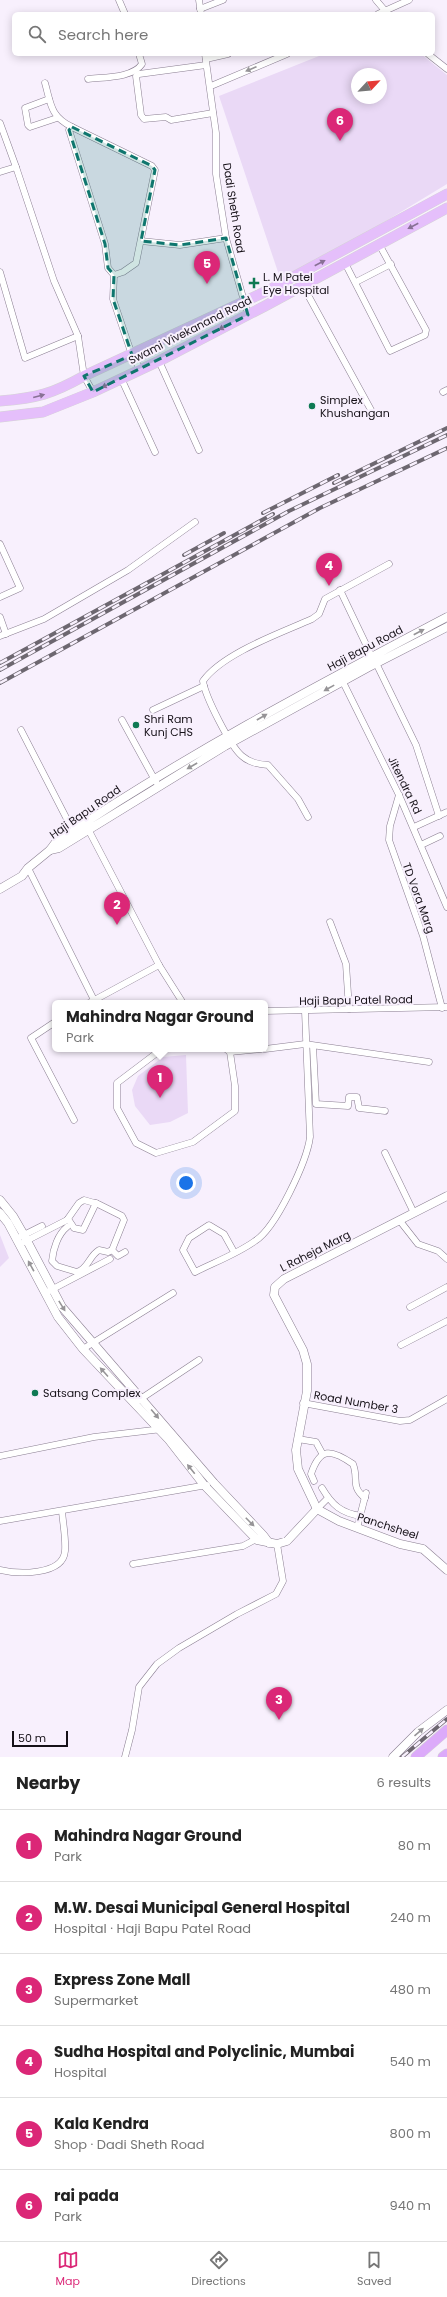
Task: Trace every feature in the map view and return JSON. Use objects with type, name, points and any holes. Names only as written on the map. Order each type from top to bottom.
[{"type":"highway","points":[[416,1757],[447,1730]]},
{"type":"highway","points":[[443,1757],[447,1754]]},
{"type":"main road","name":"Swami Vivekanand Road","points":[[0,401],[34,397],[56,391],[84,376],[244,302],[447,194]]},
{"type":"main road","name":"Swami Vivekanand Road","points":[[0,416],[43,412],[93,392],[159,361],[248,315],[447,208]]},
{"type":"street","points":[[119,0],[124,12]]},
{"type":"street","points":[[199,0],[200,12],[223,0]]},
{"type":"street","points":[[376,0],[387,12],[409,0]]},
{"type":"street","points":[[88,79],[130,73],[139,68],[142,64],[140,56]]},
{"type":"street","points":[[214,113],[171,120],[166,117],[144,119],[141,116],[136,76],[139,74],[219,56]]},
{"type":"street","points":[[211,86],[282,56]]},
{"type":"street","points":[[431,56],[447,69]]},
{"type":"street","name":"Dadi Sheth Road","points":[[206,59],[214,113],[216,174],[226,238],[248,315]]},
{"type":"street","points":[[45,83],[48,100],[55,119]]},
{"type":"street","points":[[48,100],[25,108],[28,125],[30,127],[55,119],[152,166],[155,170],[136,263],[123,272],[114,275]]},
{"type":"street","points":[[0,123],[54,281],[78,336],[84,376],[93,392]]},
{"type":"street","points":[[72,127],[69,130],[105,244],[108,268],[114,275],[113,299],[132,355],[140,369]]},
{"type":"street","points":[[0,172],[16,167]]},
{"type":"street","points":[[141,241],[180,245],[226,238]]},
{"type":"street","points":[[346,263],[390,351],[425,335],[426,330],[380,244]]},
{"type":"street","points":[[356,282],[391,264]]},
{"type":"street","points":[[0,272],[25,358],[78,336]]},
{"type":"street","points":[[303,286],[371,410]]},
{"type":"street","points":[[159,361],[199,450]]},
{"type":"street","points":[[121,378],[155,452]]},
{"type":"street","points":[[0,617],[3,635],[44,619],[128,570],[195,522]]},
{"type":"street","points":[[0,544],[20,588],[0,597]]},
{"type":"street","points":[[308,816],[298,799],[268,765],[253,763],[241,755],[230,739],[204,686],[203,681],[208,673],[221,662],[257,643],[312,619],[319,614],[324,599],[389,564]]},
{"type":"street","points":[[340,590],[372,661],[389,686],[416,745],[440,816]]},
{"type":"street","name":"Haji Bapu Road","points":[[28,868],[50,850],[157,782],[230,739],[406,643],[447,617]]},
{"type":"street","points":[[438,622],[445,628]]},
{"type":"street","name":"Haji Bapu Road","points":[[406,643],[445,628]]},
{"type":"street","name":"Jitendra Rd","points":[[341,678],[414,827],[447,907]]},
{"type":"street","points":[[153,710],[204,686]]},
{"type":"street","points":[[122,720],[157,782]]},
{"type":"street","points":[[22,730],[73,831]]},
{"type":"street","name":"TD Vora Marg","points":[[399,795],[390,826],[389,840],[423,936],[445,1008]]},
{"type":"street","points":[[414,827],[447,812]]},
{"type":"street","points":[[87,827],[159,965],[181,1000]]},
{"type":"street","name":"Haji Bapu Road","points":[[63,842],[73,831],[87,827]]},
{"type":"street","points":[[421,845],[440,836]]},
{"type":"street","points":[[0,889],[22,876],[28,868],[91,1000]]},
{"type":"street","points":[[330,922],[346,964],[349,1009]]},
{"type":"street","points":[[96,1000],[159,965]]},
{"type":"street","name":"Haji Bapu Patel Road","points":[[268,1011],[445,1008]]},
{"type":"street","points":[[234,1252],[224,1234],[209,1225],[189,1238],[183,1250],[195,1272],[256,1241],[281,1209],[308,1150],[310,1137],[305,1044],[305,1010]]},
{"type":"street","points":[[52,1024],[31,1038],[74,1120]]},
{"type":"street","points":[[268,1049],[305,1044],[429,1062]]},
{"type":"street","points":[[313,1046],[316,1104],[348,1106],[349,1097],[357,1097],[359,1108],[385,1111]]},
{"type":"street","points":[[158,1052],[117,1083],[118,1108],[136,1143],[156,1153],[193,1142],[235,1111],[236,1086],[228,1052]]},
{"type":"street","points":[[385,1153],[414,1213]]},
{"type":"street","name":"L Raheja Marg","points":[[317,1508],[298,1469],[296,1450],[303,1403],[307,1391],[307,1364],[303,1350],[274,1295],[275,1287],[284,1278],[400,1221],[447,1196]]},
{"type":"street","points":[[0,1200],[13,1216],[22,1240],[49,1291],[58,1317],[83,1348],[158,1429],[204,1485],[260,1537],[268,1543],[277,1544],[287,1541],[328,1498]]},
{"type":"street","points":[[22,1240],[68,1219],[79,1203],[84,1200],[96,1203],[122,1216],[124,1220],[112,1250]]},
{"type":"street","points":[[68,1219],[74,1228],[83,1230],[96,1203]]},
{"type":"street","points":[[0,1213],[22,1240]]},
{"type":"street","points":[[400,1221],[418,1244],[438,1251],[447,1259]]},
{"type":"street","points":[[22,1240],[42,1226]]},
{"type":"street","points":[[67,1227],[63,1230],[53,1251],[52,1261],[57,1266],[81,1271],[87,1265],[93,1254],[99,1250],[108,1252],[112,1250]]},
{"type":"street","points":[[112,1250],[118,1256],[125,1252]]},
{"type":"street","points":[[49,1291],[110,1259]]},
{"type":"street","points":[[410,1307],[447,1287]]},
{"type":"street","points":[[49,1291],[92,1343],[142,1398],[260,1537]]},
{"type":"street","points":[[83,1348],[172,1293]]},
{"type":"street","points":[[401,1345],[447,1321]]},
{"type":"street","points":[[134,1404],[199,1360]]},
{"type":"street","name":"Road Number 3","points":[[303,1403],[400,1421],[410,1420],[447,1399]]},
{"type":"street","points":[[0,1456],[94,1437],[167,1428]]},
{"type":"street","points":[[298,1439],[316,1442],[322,1453]]},
{"type":"street","points":[[314,1481],[311,1474],[317,1458],[322,1453],[330,1453],[353,1464],[356,1472],[355,1485],[366,1496],[358,1528]]},
{"type":"street","points":[[0,1521],[214,1483]]},
{"type":"street","points":[[322,1488],[336,1507],[348,1514],[361,1516]]},
{"type":"street","name":"Panchsheel","points":[[317,1508],[339,1521],[400,1544],[423,1549],[447,1570]]},
{"type":"street","points":[[0,1570],[13,1573],[36,1571],[52,1568],[62,1561],[65,1552],[62,1511]]},
{"type":"street","points":[[133,1564],[243,1546],[260,1537]]},
{"type":"street","points":[[125,1757],[132,1730],[138,1687],[157,1664],[179,1648],[237,1614],[276,1594],[283,1580],[277,1544]]},
{"type":"street","points":[[393,1757],[418,1732],[447,1710]]},
{"type":"highlighted area","points":[[72,127],[152,166],[155,170],[141,241],[180,245],[226,238],[248,315],[93,392],[84,376],[132,355],[113,299],[114,275],[108,268],[105,244],[69,130]]},
{"type":"shaded area","points":[[319,56],[423,56],[447,75],[447,184],[282,284],[219,96]]},
{"type":"shaded area","points":[[186,1055],[188,1113],[170,1122],[150,1125],[135,1106],[132,1090],[138,1076],[163,1057]]},
{"type":"shaded area","points":[[0,1235],[9,1258],[0,1267]]},
{"type":"railway","points":[[334,483],[447,428]]},
{"type":"railway","points":[[0,670],[289,511],[447,435]]},
{"type":"railway","points":[[0,683],[320,508],[447,448]]},
{"type":"railway","points":[[263,513],[338,475]]},
{"type":"railway","points":[[0,663],[273,514]]},
{"type":"railway","points":[[184,555],[224,533]]},
{"type":"railway","points":[[402,1757],[447,1719]]},
{"type":"place","name":"rai pada","points":[[340,141]]},
{"type":"place","name":"L. M Patel Eye Hospital","points":[[254,283]]},
{"type":"place","name":"Kala Kendra","points":[[207,284]]},
{"type":"place","name":"Simplex Khushangan","points":[[312,406]]},
{"type":"place","name":"Sudha Hospital and Polyclinic, Mumbai","points":[[329,586]]},
{"type":"place","name":"Shri Ram Kunj CHS","points":[[136,725]]},
{"type":"place","name":"M.W. Desai Municipal General Hospital","points":[[117,925]]},
{"type":"place","name":"Mahindra Nagar Ground","points":[[160,1098]]},
{"type":"place","name":"Satsang Complex","points":[[35,1393]]},
{"type":"place","name":"Express Zone Mall","points":[[279,1720]]}]
